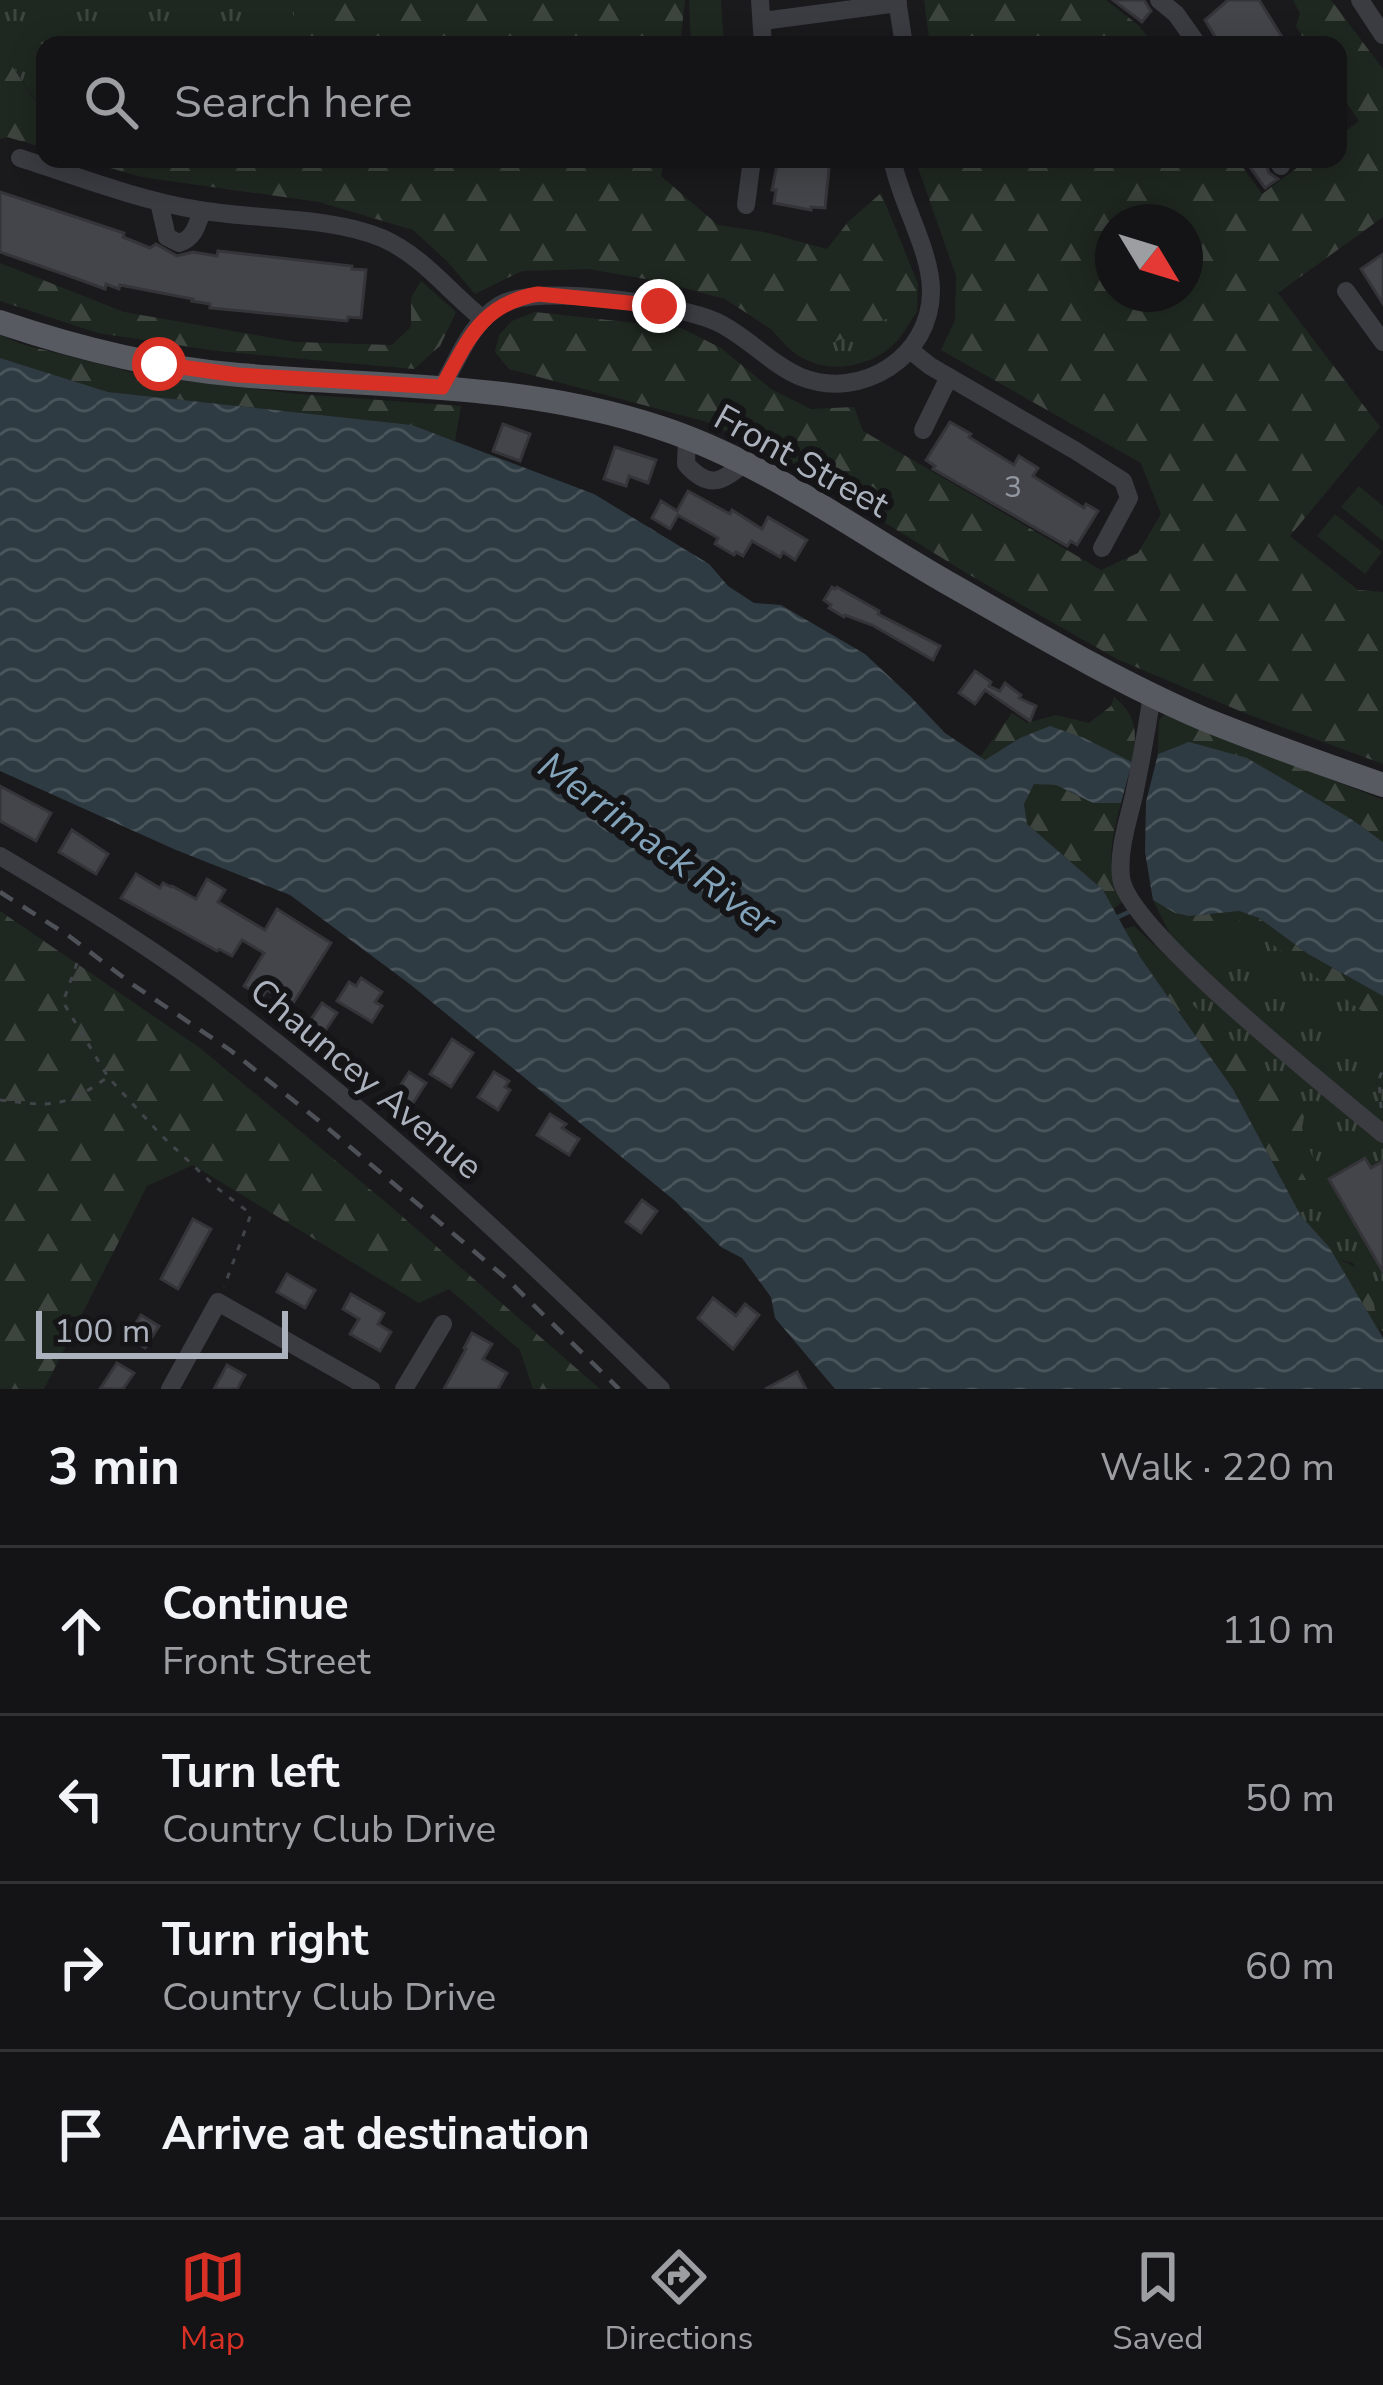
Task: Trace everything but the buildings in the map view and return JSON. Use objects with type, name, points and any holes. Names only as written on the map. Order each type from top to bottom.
[{"type":"main road","name":"Front Street","points":[[0,322],[100,351],[198,370],[520,395],[598,410],[687,437],[744,463],[967,594],[1152,694],[1383,785]]},
{"type":"street","points":[[760,0],[764,36]]},
{"type":"street","points":[[1159,0],[1184,7],[1195,36]]},
{"type":"street","points":[[1360,0],[1383,35]]},
{"type":"street","points":[[763,21],[897,1],[903,36]]},
{"type":"street","points":[[20,158],[36,163]]},
{"type":"street","points":[[52,168],[159,202],[339,226],[384,239],[428,267],[483,319]]},
{"type":"street","points":[[746,206],[751,168]]},
{"type":"street","points":[[442,387],[483,319],[501,305],[538,294],[659,306],[713,320],[802,378],[839,384],[870,378],[910,350],[925,324],[932,289],[894,168]]},
{"type":"street","points":[[159,202],[166,237],[179,243],[195,231],[202,211]]},
{"type":"street","points":[[1346,291],[1383,342]]},
{"type":"street","points":[[910,350],[1123,482],[1129,498],[1102,548]]},
{"type":"street","points":[[923,430],[949,377]]},
{"type":"street","points":[[1152,694],[1121,859],[1121,882],[1135,909],[1167,945],[1255,1025],[1383,1134]]},
{"type":"street","name":"Chauncey Avenue","points":[[0,856],[172,965],[328,1084],[463,1200],[661,1389]]},
{"type":"street","points":[[170,1389],[218,1302],[371,1389]]},
{"type":"street","points":[[404,1389],[443,1324]]},
{"type":"path","points":[[77,963],[63,1002],[108,1077],[203,1175],[251,1214],[218,1302]]},
{"type":"path","points":[[1383,1069],[1379,1079],[1383,1125]]},
{"type":"path","points":[[0,1100],[50,1106],[79,1098],[108,1077]]},
{"type":"green space","points":[[0,0],[294,0],[294,36],[36,36],[36,100],[0,48]]},
{"type":"green space","points":[[294,0],[685,0],[681,36],[294,36]]},
{"type":"green space","points":[[689,0],[721,0],[723,36],[691,36]]},
{"type":"green space","points":[[924,0],[1106,0],[1147,36],[929,36]]},
{"type":"green space","points":[[1293,0],[1331,0],[1383,69],[1383,217],[1278,293],[1380,427],[1290,536],[1358,590],[1383,592],[1383,764],[1117,659],[787,462],[707,422],[509,369],[495,352],[499,335],[512,321],[535,312],[681,328],[721,348],[771,389],[811,409],[854,407],[863,431],[1101,570],[1138,553],[1161,514],[1141,463],[941,350],[955,320],[956,276],[918,168],[1243,168],[1262,194],[1297,168],[1347,168],[1347,130],[1359,121],[1347,103],[1347,36],[1302,36],[1296,26],[1300,13]]},
{"type":"green space","points":[[0,48],[36,102],[36,145],[0,139]]},
{"type":"green space","points":[[110,168],[662,168],[661,176],[718,225],[827,249],[848,222],[881,193],[918,284],[917,311],[888,318],[835,342],[771,329],[725,299],[589,269],[522,271],[475,294],[413,230],[319,202],[141,177]]},
{"type":"green space","points":[[0,263],[124,312],[296,342],[392,345],[411,327],[411,298],[421,281],[456,312],[440,346],[414,369],[217,351],[98,333],[0,301]]},
{"type":"green space","points":[[917,311],[886,351],[841,367],[802,357],[771,329],[835,342],[888,318]]},
{"type":"green space","points":[[0,335],[150,377],[461,406],[455,441],[412,425],[108,392],[0,358]]},
{"type":"green space","points":[[1359,486],[1383,506],[1383,541],[1341,507]]},
{"type":"green space","points":[[1335,514],[1382,552],[1365,574],[1317,536]]},
{"type":"green space","points":[[1114,697],[1134,726],[1132,762],[1084,738],[1020,738],[985,760],[980,757],[1012,713],[1027,723],[1056,715],[1089,723],[1111,706]]},
{"type":"green space","points":[[1165,714],[1383,800],[1383,842],[1351,819],[1190,742],[1158,754],[1159,720]]},
{"type":"green space","points":[[1034,783],[1056,785],[1093,803],[1121,803],[1111,853],[1122,902],[1113,909],[1103,890],[1027,824],[1024,804]]},
{"type":"green space","points":[[1153,900],[1189,916],[1239,911],[1259,918],[1308,954],[1383,996],[1383,1041],[1372,1049],[1365,1039],[1367,1015],[1240,920],[1202,960],[1169,932]]},
{"type":"green space","points":[[0,911],[200,1048],[600,1389],[533,1389],[520,1350],[449,1289],[419,1303],[193,1165],[147,1186],[44,1389],[0,1389]]},
{"type":"green space","points":[[1240,919],[1368,1015],[1366,1030],[1373,1048],[1383,1041],[1383,1332],[1353,1263],[1335,1258],[1301,1217],[1284,1184],[1314,1162],[1302,1128],[1174,989],[1186,975],[1154,945],[1169,932],[1202,960]]},
{"type":"green space","points":[[1134,926],[1186,976],[1175,989],[1306,1106],[1302,1128],[1314,1162],[1308,1180],[1284,1184],[1233,1089],[1124,929]]},
{"type":"green space","points":[[1335,1258],[1366,1280],[1383,1338]]},
{"type":"water","name":"Merrimack River","points":[[0,358],[108,392],[412,425],[594,494],[709,564],[728,586],[754,603],[781,605],[865,654],[945,733],[985,760],[1050,726],[1132,762],[1121,803],[1093,803],[1056,785],[1034,784],[1024,804],[1027,824],[1103,890],[1140,957],[1233,1089],[1301,1216],[1329,1247],[1383,1338],[1383,1389],[835,1389],[775,1318],[771,1297],[742,1258],[721,1247],[674,1200],[411,985],[290,895],[0,771]]},
{"type":"water","points":[[1189,742],[1247,758],[1383,842],[1383,996],[1308,954],[1259,918],[1239,911],[1189,916],[1153,900],[1145,852],[1146,802],[1158,754]]},
{"type":"waterway","points":[[1118,917],[1131,911]]},
{"type":"railway","points":[[0,892],[230,1050],[318,1120],[507,1279],[619,1389]]},
{"type":"route","points":[[159,364],[238,375],[442,387],[483,319],[519,298],[538,294],[659,306]]}]
